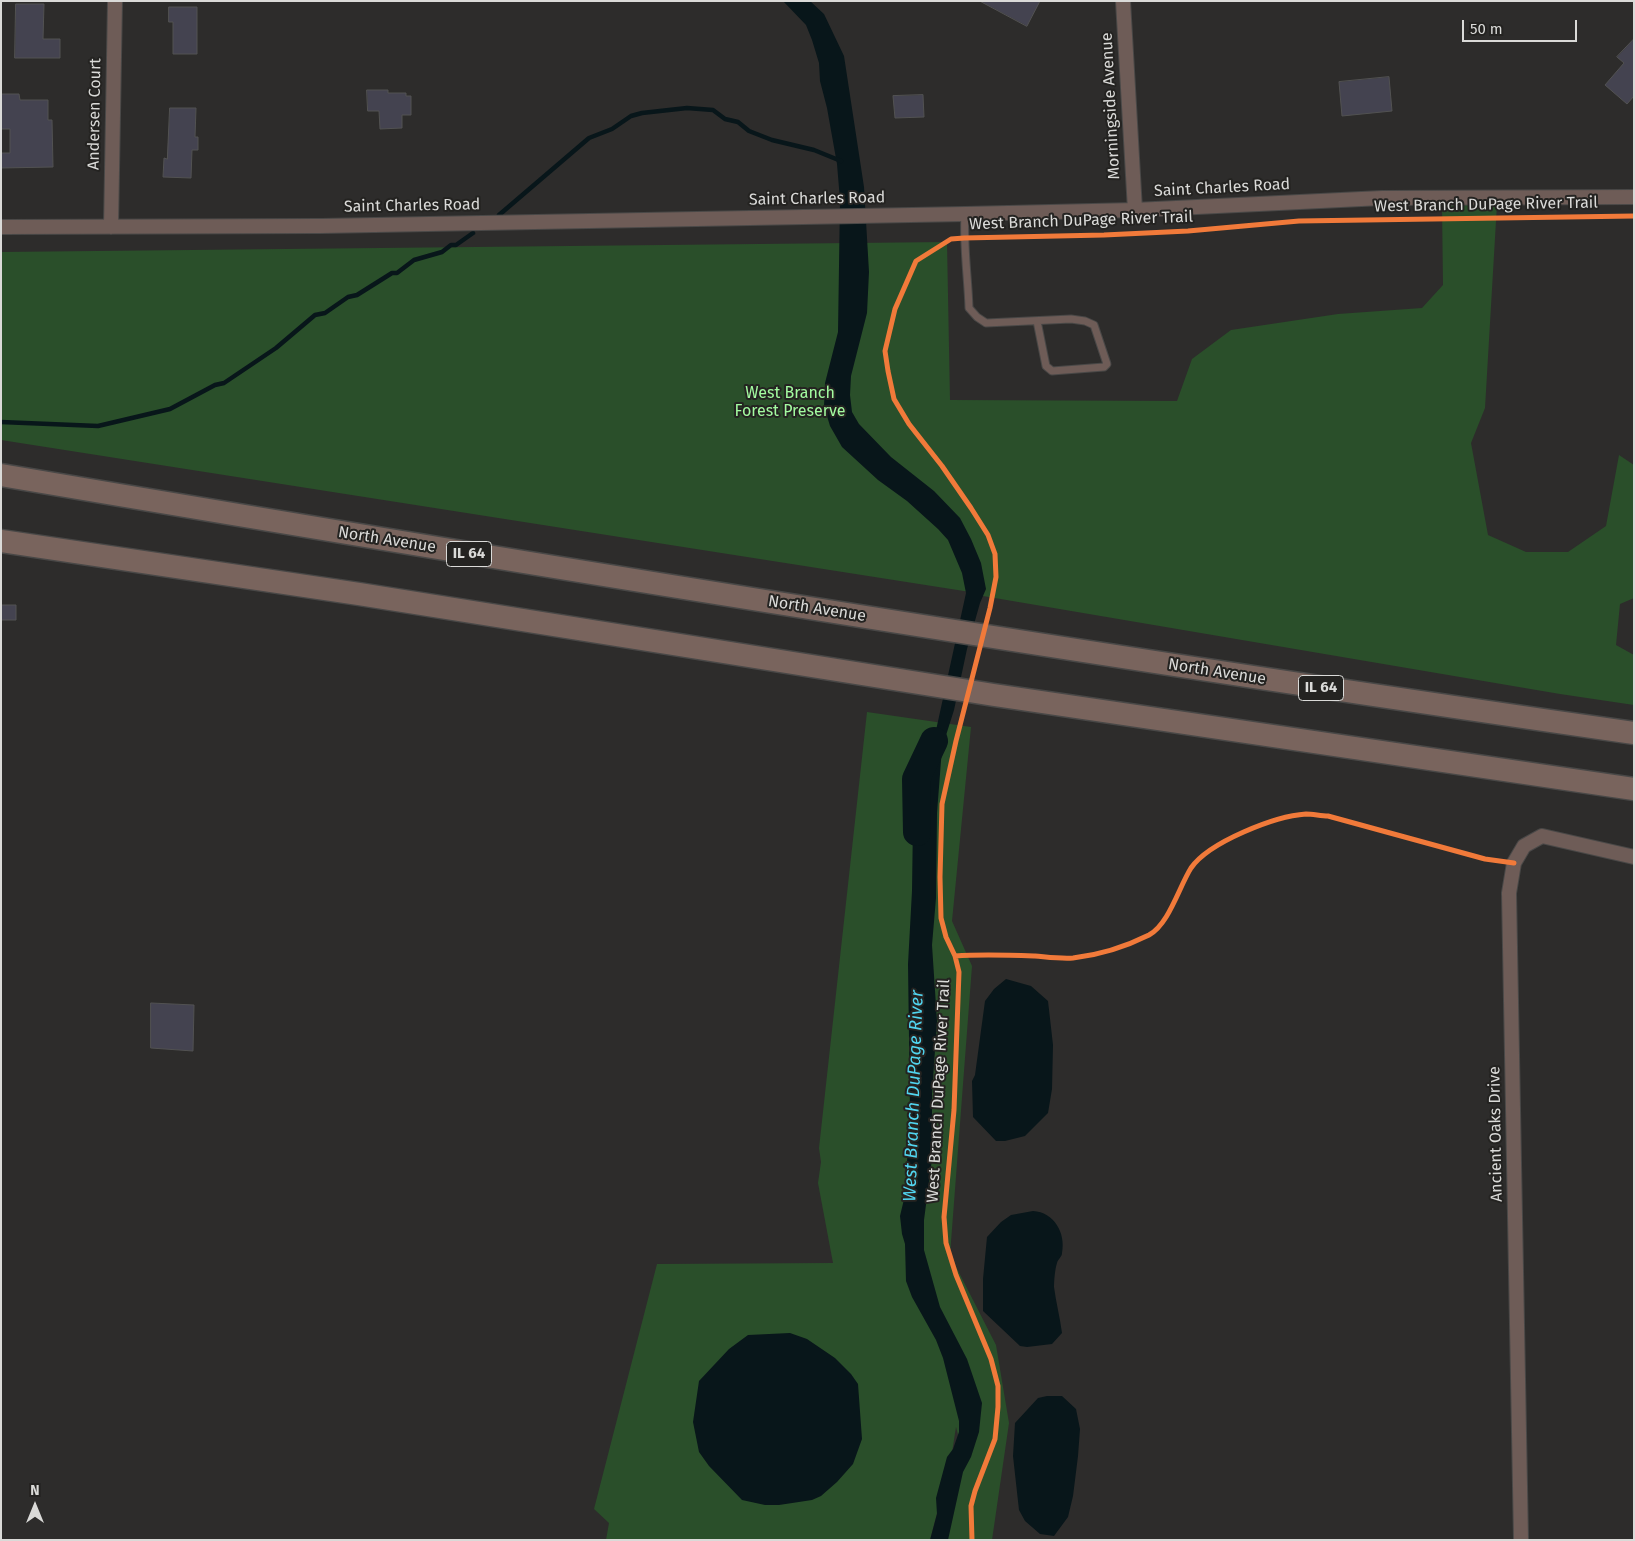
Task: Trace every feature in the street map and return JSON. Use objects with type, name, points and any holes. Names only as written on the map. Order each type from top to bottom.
[{"type":"main road","name":"North Avenue","points":[[1,475],[381,540],[1008,640],[1334,690],[1634,733]]},
{"type":"main road","points":[[1,541],[359,594],[994,695],[1634,789]]},
{"type":"street","name":"Andersen Court","points":[[111,227],[115,1]]},
{"type":"street","name":"Morningside Avenue","points":[[1123,1],[1135,210]]},
{"type":"street","name":"Saint Charles Road","points":[[1,228],[331,225],[965,214],[1135,210],[1382,198],[1634,197]]},
{"type":"street","name":"Ancient Oaks Drive","points":[[1521,1540],[1509,893],[1514,863],[1524,846],[1542,836],[1634,857]]},
{"type":"lane","points":[[965,214],[964,238],[967,256],[969,308],[972,313],[986,323],[1038,321],[1071,320],[1085,321],[1094,325],[1107,364],[1104,367],[1052,371],[1046,366],[1038,321]]},
{"type":"green space","name":"West Branch Forest Preserve","points":[[1497,204],[1485,408],[1471,443],[1488,535],[1526,552],[1568,552],[1606,526],[1619,455],[1634,465],[1634,598],[1620,604],[1616,645],[1634,655],[1634,705],[983,596],[983,594],[1,440],[1,252],[947,242],[950,400],[1177,401],[1192,359],[1231,330],[1338,314],[1422,308],[1443,285],[1442,205]]},
{"type":"green space","points":[[867,712],[971,727],[952,921],[972,966],[950,1255],[996,1345],[1009,1423],[992,1540],[935,1540],[959,1438],[956,1427],[951,1459],[930,1540],[606,1540],[609,1523],[594,1509],[657,1264],[833,1263],[818,1183],[821,1162],[819,1148]]},
{"type":"water","points":[[783,1],[810,1],[824,14],[844,56],[864,187],[869,272],[867,313],[851,376],[850,395],[852,412],[859,424],[891,457],[934,491],[960,518],[981,563],[986,589],[967,649],[954,710],[942,748],[937,813],[936,898],[932,945],[937,1021],[932,1094],[932,1159],[924,1220],[924,1250],[940,1307],[967,1359],[982,1403],[979,1432],[971,1457],[963,1472],[948,1540],[930,1540],[937,1514],[936,1498],[947,1457],[953,1449],[959,1432],[959,1421],[943,1358],[936,1340],[912,1297],[906,1281],[905,1244],[900,1216],[905,1195],[910,1112],[908,964],[913,821],[918,791],[917,763],[921,752],[935,735],[966,593],[962,573],[948,540],[907,501],[878,480],[842,447],[830,426],[824,406],[825,383],[838,332],[840,200],[837,164],[820,81],[819,63],[812,40],[806,25]]},
{"type":"water","points":[[1006,979],[1031,986],[1048,1001],[1053,1045],[1052,1089],[1048,1113],[1025,1136],[1005,1141],[996,1141],[973,1117],[972,1081],[975,1075],[985,1001],[994,989]]},
{"type":"water","points":[[1033,1211],[1040,1212],[1052,1219],[1057,1225],[1062,1238],[1062,1254],[1056,1265],[1054,1287],[1062,1333],[1052,1344],[1027,1347],[1020,1346],[983,1311],[983,1279],[987,1237],[1001,1222],[1011,1215]]},
{"type":"water","points":[[790,1333],[807,1339],[835,1358],[858,1384],[862,1439],[853,1464],[821,1496],[812,1500],[765,1505],[742,1500],[709,1466],[699,1452],[693,1422],[699,1381],[729,1349],[748,1335]]},
{"type":"water","points":[[1062,1396],[1076,1409],[1080,1429],[1073,1496],[1068,1517],[1054,1536],[1040,1534],[1025,1521],[1019,1510],[1013,1456],[1015,1423],[1038,1398]]},
{"type":"building","points":[[980,1],[1040,1],[1027,26]]},
{"type":"building","points":[[16,4],[44,4],[43,39],[60,39],[60,58],[15,58]]},
{"type":"building","points":[[169,7],[197,7],[197,54],[173,54],[173,22],[169,22]]},
{"type":"building","points":[[1634,39],[1634,96],[1627,104],[1605,85],[1624,63],[1617,57]]},
{"type":"building","points":[[1389,77],[1392,111],[1342,116],[1339,82]]},
{"type":"building","points":[[367,90],[388,90],[388,93],[406,93],[406,96],[411,96],[411,115],[402,115],[402,128],[380,129],[379,111],[368,111]]},
{"type":"building","points":[[1,94],[19,94],[20,100],[48,100],[48,120],[52,120],[53,167],[1,168],[1,153],[10,153],[10,129],[2,129]]},
{"type":"building","points":[[923,95],[924,117],[895,118],[893,96]]},
{"type":"building","points":[[170,108],[196,108],[195,137],[198,137],[198,150],[192,150],[191,178],[163,177],[164,158],[167,159]]},
{"type":"building","points":[[1,605],[16,605],[16,620],[1,620]]},
{"type":"building","points":[[151,1003],[194,1005],[193,1051],[151,1048]]},
{"type":"waterway","points":[[499,215],[589,138],[612,129],[631,116],[642,113],[687,108],[713,110],[725,119],[738,122],[749,131],[772,140],[814,150],[841,161]]},
{"type":"waterway","points":[[1,422],[98,426],[170,409],[215,385],[224,383],[276,348],[315,315],[325,313],[348,297],[357,295],[392,273],[397,273],[414,260],[442,252],[473,233]]},
{"type":"waterway","name":"West Branch DuPage River","points":[[917,832],[916,779],[934,741]]},
{"type":"cycle path","name":"West Branch DuPage River Trail","points":[[972,1540],[971,1506],[995,1439],[998,1386],[991,1359],[956,1275],[946,1243],[944,1217],[954,1110],[959,972],[941,918],[940,877],[942,804],[990,608],[996,577],[995,554],[988,535],[971,508],[942,466],[909,424],[894,399],[885,351],[895,309],[916,261],[951,239],[964,238],[1188,231],[1299,221],[1634,216]]},
{"type":"cycle path","points":[[955,956],[1005,955],[1073,958],[1102,953],[1131,943],[1149,935],[1162,923],[1191,868],[1200,858],[1227,840],[1244,832],[1293,816],[1306,814],[1328,816],[1485,859],[1514,863]]}]
